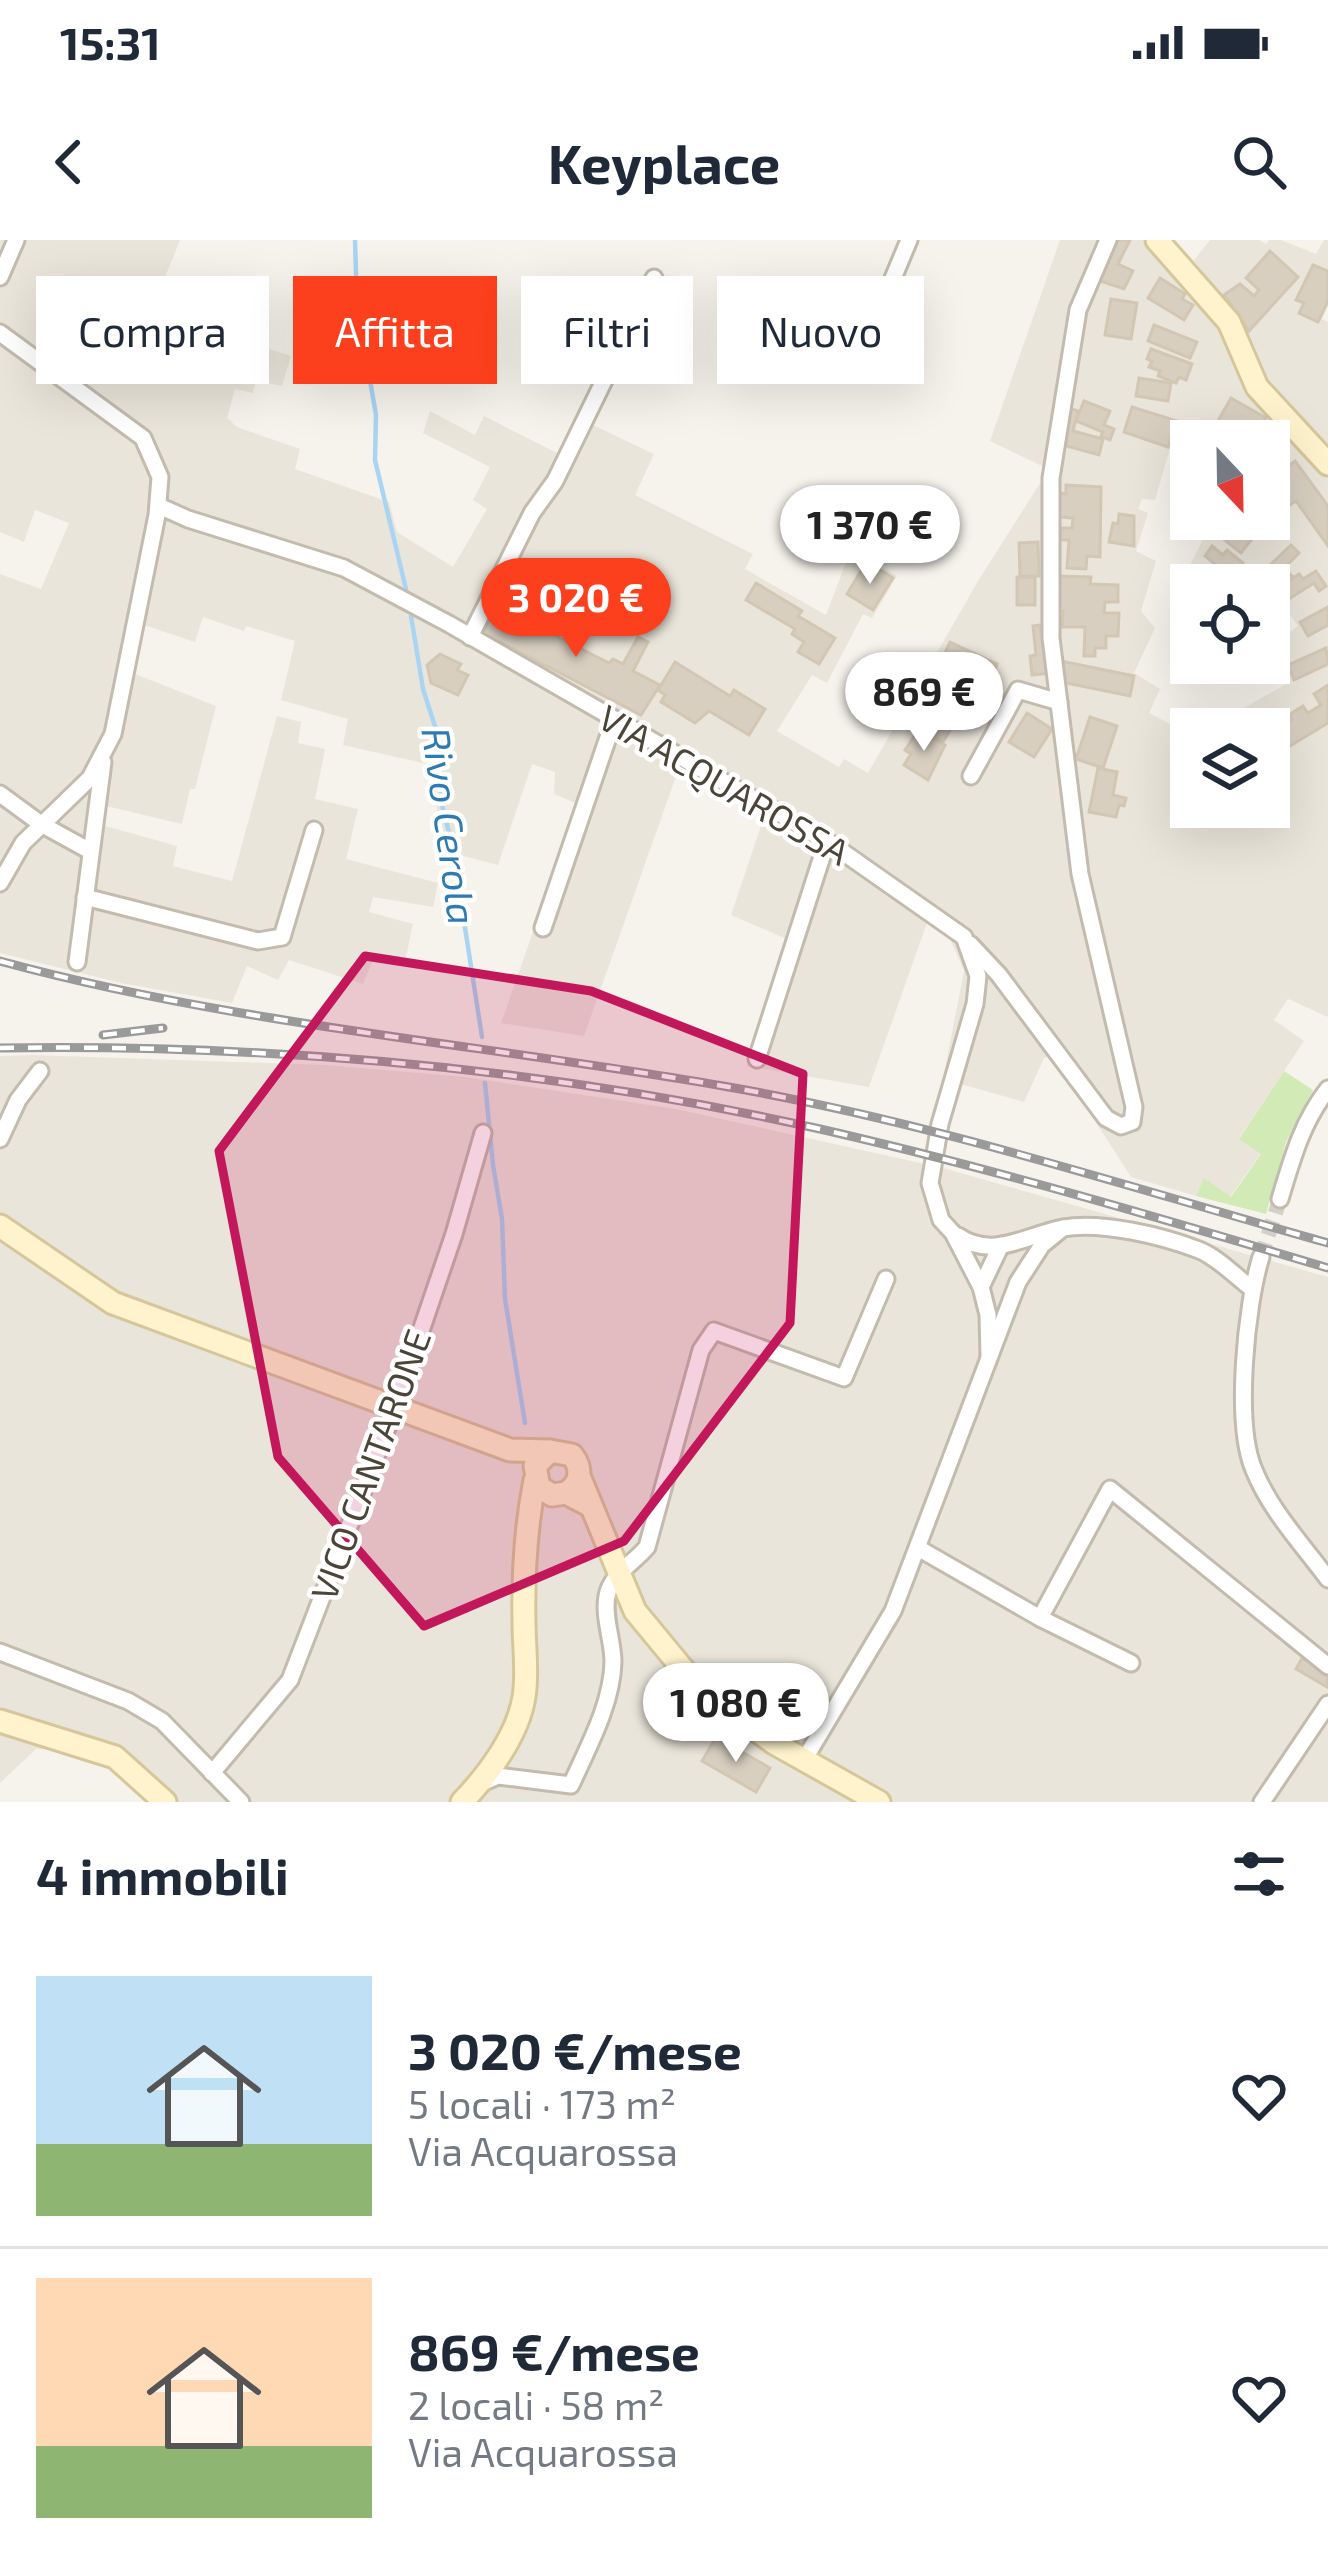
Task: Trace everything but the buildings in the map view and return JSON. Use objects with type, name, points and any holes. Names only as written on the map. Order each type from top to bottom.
[{"type":"street","points":[[0,278],[16,240]]},
{"type":"street","points":[[894,276],[910,240]]},
{"type":"street","points":[[970,776],[1018,690],[1059,703],[1051,638],[1052,478],[1078,310],[1108,240]]},
{"type":"street","points":[[1157,240],[1229,322],[1257,387],[1328,464]]},
{"type":"street","points":[[0,333],[143,438],[158,467],[159,506],[113,734],[103,760],[77,962]]},
{"type":"street","points":[[470,637],[602,384]]},
{"type":"street","name":"VIA ACQUAROSSA","points":[[159,506],[344,568],[827,841],[964,937],[1106,1118],[1126,1126],[1132,1122],[1133,1107],[1084,896],[1059,703]]},
{"type":"street","points":[[542,928],[614,720]]},
{"type":"street","points":[[0,883],[23,843],[103,760]]},
{"type":"street","points":[[0,794],[90,851]]},
{"type":"street","points":[[85,897],[258,941],[282,937],[314,830]]},
{"type":"street","points":[[757,1059],[827,841]]},
{"type":"street","points":[[964,937],[978,976],[975,1004],[940,1124],[930,1184],[940,1220],[973,1246],[1001,1245],[1063,1228],[1105,1226],[1202,1251],[1251,1288]]},
{"type":"street","points":[[0,1139],[18,1100],[40,1071]]},
{"type":"street","points":[[1280,1199],[1297,1141],[1328,1088]]},
{"type":"street","name":"VICO CANTARONE","points":[[212,1773],[290,1680],[395,1407],[483,1133]]},
{"type":"street","points":[[0,1226],[113,1303],[510,1450],[572,1455],[568,1488]]},
{"type":"street","points":[[804,1760],[892,1612],[1018,1282],[1042,1245],[1063,1228]]},
{"type":"street","points":[[953,1233],[981,1287],[988,1315],[989,1357]]},
{"type":"street","points":[[1001,1245],[1018,1282]]},
{"type":"street","points":[[981,1287],[1001,1245]]},
{"type":"street","points":[[1261,1257],[1251,1288],[1244,1346],[1252,1466],[1270,1501],[1328,1579]]},
{"type":"street","points":[[481,1783],[499,1776],[571,1785],[597,1728],[613,1665],[607,1596],[620,1572],[647,1547],[701,1350],[714,1331],[844,1378],[886,1280]]},
{"type":"street","points":[[510,1450],[545,1492],[568,1488],[589,1505],[635,1611],[696,1685],[749,1726],[879,1802]]},
{"type":"street","points":[[463,1802],[481,1783],[514,1728],[524,1696],[530,1509],[538,1459],[550,1451]]},
{"type":"street","points":[[530,1509],[568,1488]]},
{"type":"street","points":[[1040,1618],[1110,1490],[1328,1666]]},
{"type":"street","points":[[918,1548],[1040,1618],[1132,1663]]},
{"type":"street","points":[[0,1652],[128,1701],[162,1721],[241,1802]]},
{"type":"street","points":[[1262,1802],[1328,1704]]},
{"type":"street","points":[[0,1721],[116,1757],[165,1802]]},
{"type":"highlighted area","points":[[365,956],[591,991],[803,1074],[790,1323],[624,1541],[424,1626],[278,1457],[219,1151]]},
{"type":"shaded area","points":[[0,240],[180,240],[165,276],[36,276],[36,384],[255,384],[253,393],[235,389],[227,418],[237,427],[300,449],[295,469],[389,502],[397,532],[453,567],[487,509],[473,500],[490,467],[423,433],[430,411],[475,435],[484,416],[559,454],[578,418],[654,454],[635,495],[753,554],[745,569],[826,615],[851,549],[897,576],[872,618],[863,614],[827,683],[812,675],[777,731],[839,767],[844,759],[868,773],[1044,477],[1044,467],[990,441],[1060,240],[1147,240],[1219,323],[1275,420],[1170,420],[1170,448],[1155,500],[1142,499],[1138,509],[1148,513],[1136,551],[1156,561],[1141,611],[1155,628],[1134,673],[1160,689],[1149,713],[1170,724],[1170,828],[1290,828],[1290,708],[1244,708],[1290,684],[1290,632],[1298,626],[1290,615],[1290,564],[1190,564],[1202,540],[1290,540],[1293,440],[1328,478],[1328,1017],[1288,999],[1274,1020],[1304,1041],[1239,1138],[1261,1153],[1230,1197],[1205,1179],[1196,1196],[1131,1177],[1053,1055],[1044,1058],[1024,1102],[943,1079],[964,971],[951,941],[928,920],[869,1087],[747,1066],[789,940],[731,915],[764,817],[679,768],[584,1036],[501,1023],[578,804],[554,794],[555,772],[532,764],[498,865],[448,852],[435,800],[436,766],[343,745],[348,719],[281,700],[295,641],[203,617],[195,642],[141,624],[133,673],[216,706],[182,824],[106,806],[102,825],[177,846],[173,866],[232,881],[277,716],[301,722],[298,743],[325,749],[315,799],[358,809],[346,859],[438,883],[433,907],[373,897],[369,912],[413,924],[405,961],[376,953],[363,984],[289,960],[278,980],[247,966],[232,1003],[121,983],[0,953],[0,574],[41,589],[69,523],[35,510],[24,542],[0,532]]},
{"type":"shaded area","points":[[1210,240],[1266,244],[1281,240],[1316,254],[1328,240],[1328,306],[1322,319],[1328,322],[1328,446],[1283,406],[1261,375],[1248,339],[1194,260]]},
{"type":"shaded area","points":[[269,349],[291,356],[282,386],[269,384]]},
{"type":"shaded area","points":[[0,1056],[325,1065],[465,1077],[676,1109],[943,1168],[1328,1277],[1328,1802],[150,1802],[117,1772],[63,1750],[36,1749],[0,1783]]},
{"type":"green space","points":[[1284,1071],[1313,1090],[1286,1142],[1266,1214],[1196,1196],[1204,1178],[1231,1197],[1261,1154],[1239,1139]]},
{"type":"waterway","name":"Rivo Cerola","points":[[355,240],[357,306],[376,415],[375,460],[406,589]]},
{"type":"waterway","name":"Rivo Cerola","points":[[411,616],[423,689],[441,745],[441,801],[482,1037]]},
{"type":"waterway","name":"Rivo Cerola","points":[[485,1083],[502,1219],[505,1299],[525,1423]]},
{"type":"tunnel","points":[[1261,1257],[1280,1199]]},
{"type":"railway","points":[[0,961],[269,1018],[800,1100],[1027,1157],[1328,1243]]},
{"type":"railway","points":[[103,1035],[163,1028]]},
{"type":"railway","points":[[0,1048],[309,1056],[618,1090],[884,1144],[1328,1268]]}]
